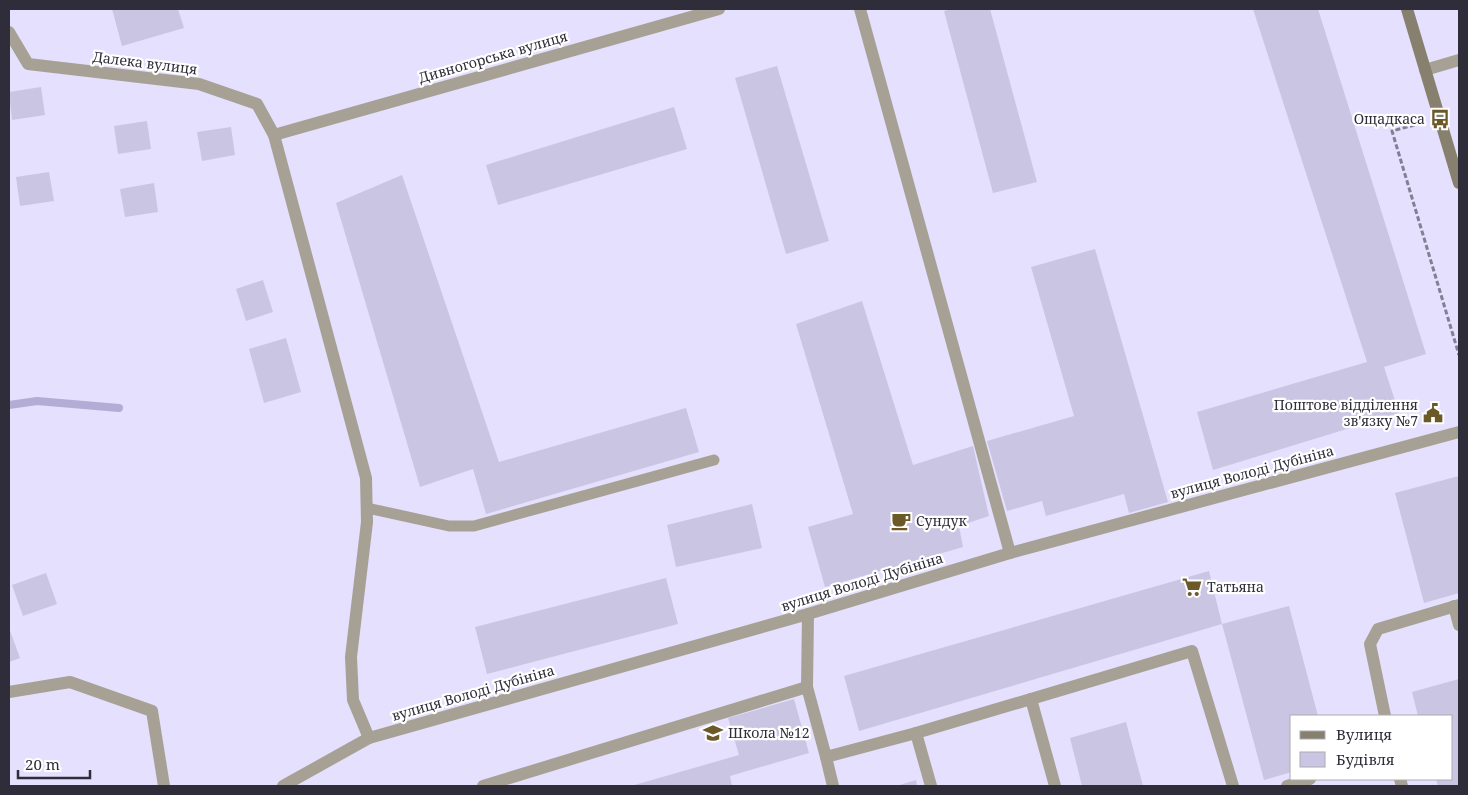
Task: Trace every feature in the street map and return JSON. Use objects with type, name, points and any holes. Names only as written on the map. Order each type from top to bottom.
[{"type":"main road","points":[[1407,9],[1459,183]]},
{"type":"street","name":"Дивногорська вулиця","points":[[274,135],[720,9]]},
{"type":"street","points":[[860,9],[1010,553]]},
{"type":"street","name":"Далека вулиця","points":[[9,32],[28,64],[199,84],[257,104],[274,135]]},
{"type":"street","points":[[1425,70],[1459,60]]},
{"type":"street","points":[[274,135],[366,478],[367,522],[350,656],[353,700],[369,738]]},
{"type":"street","name":"вулиця Володі Дубініна","points":[[283,786],[369,738],[808,614],[1010,553],[1459,432]]},
{"type":"street","points":[[1385,715],[1370,644],[1372,636],[1378,629],[1457,605],[1459,625]]},
{"type":"street","points":[[808,614],[808,687],[833,786]]},
{"type":"street","points":[[826,757],[916,733],[1192,651],[1233,786]]},
{"type":"street","points":[[9,692],[70,682],[152,711],[164,786]]},
{"type":"street","points":[[483,786],[808,687]]},
{"type":"street","points":[[1031,699],[1055,786]]},
{"type":"street","points":[[916,733],[931,786]]},
{"type":"street","points":[[1286,786],[1307,780]]},
{"type":"lane","points":[[367,508],[449,526],[474,526],[714,460]]},
{"type":"path","points":[[1440,119],[1392,131],[1459,355]]},
{"type":"building","points":[[112,9],[178,9],[184,28],[122,46]]},
{"type":"building","points":[[953,9],[990,9],[1037,182],[993,193],[944,11]]},
{"type":"building","points":[[1253,9],[1318,9],[1426,354],[1384,367],[1399,413],[1213,470],[1197,412],[1367,362]]},
{"type":"building","points":[[777,66],[829,241],[786,254],[735,78]]},
{"type":"building","points":[[41,87],[45,115],[12,120],[9,92]]},
{"type":"building","points":[[674,107],[687,149],[498,205],[486,165]]},
{"type":"building","points":[[147,121],[151,149],[118,154],[114,126]]},
{"type":"building","points":[[231,127],[235,155],[202,161],[197,132]]},
{"type":"building","points":[[49,172],[54,201],[20,206],[16,177]]},
{"type":"building","points":[[402,175],[499,462],[686,408],[699,452],[486,514],[473,469],[420,487],[336,203]]},
{"type":"building","points":[[154,183],[158,212],[125,217],[120,189]]},
{"type":"building","points":[[1095,249],[1168,502],[1129,513],[1124,494],[1046,516],[1042,501],[1007,511],[987,441],[1074,416],[1031,267]]},
{"type":"building","points":[[263,280],[273,312],[246,321],[236,289]]},
{"type":"building","points":[[862,301],[913,465],[973,446],[989,516],[959,526],[963,547],[825,587],[808,527],[853,514],[796,324]]},
{"type":"building","points":[[286,338],[301,392],[264,403],[249,349]]},
{"type":"building","points":[[1459,476],[1459,593],[1424,603],[1395,493]]},
{"type":"building","points":[[752,504],[762,548],[676,567],[667,525]]},
{"type":"building","points":[[1209,571],[1222,624],[859,731],[844,676]]},
{"type":"building","points":[[46,573],[57,604],[23,616],[12,585]]},
{"type":"building","points":[[666,578],[678,624],[487,674],[475,627]]},
{"type":"building","points":[[1289,606],[1318,715],[1290,715],[1290,773],[1264,780],[1222,624]]},
{"type":"building","points":[[9,628],[20,658],[9,662]]},
{"type":"building","points":[[1459,679],[1459,786],[1438,786],[1436,780],[1453,780],[1453,715],[1418,715],[1412,692]]},
{"type":"building","points":[[794,699],[809,753],[730,776],[732,786],[631,786],[739,755],[728,718]]},
{"type":"building","points":[[1126,722],[1143,786],[1082,786],[1070,738]]},
{"type":"building","points":[[916,780],[917,786],[896,786]]},
{"type":"waterway","points":[[9,405],[37,401],[119,408]]},
{"type":"place","name":"Ощадкаса","points":[[1440,119]]},
{"type":"place","name":"Поштове відділення зв'язку №7","points":[[1433,413]]},
{"type":"place","name":"Сундук","points":[[901,521]]},
{"type":"place","name":"Татьяна","points":[[1192,587]]},
{"type":"place","name":"Школа №12","points":[[713,733]]}]
